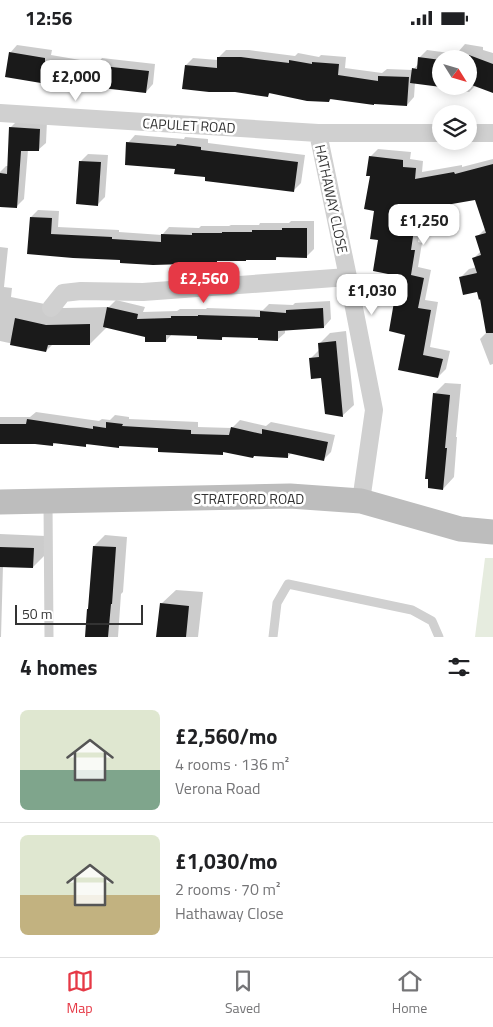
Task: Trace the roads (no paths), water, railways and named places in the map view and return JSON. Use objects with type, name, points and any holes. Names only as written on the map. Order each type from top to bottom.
[{"type":"street","name":"CAPULET ROAD","points":[[0,113],[318,133],[432,133]]},
{"type":"street","name":"HATHAWAY CLOSE","points":[[318,133],[374,410],[360,501]]},
{"type":"street","points":[[477,133],[493,133]]},
{"type":"street","points":[[51,308],[63,293],[81,291],[143,293],[348,277]]},
{"type":"street","name":"STRATFORD ROAD","points":[[0,501],[290,496],[360,501],[460,529],[493,532]]},
{"type":"lane","points":[[48,501],[49,637]]},
{"type":"lane","points":[[273,637],[277,603],[288,584],[412,610],[432,621],[439,637]]}]
